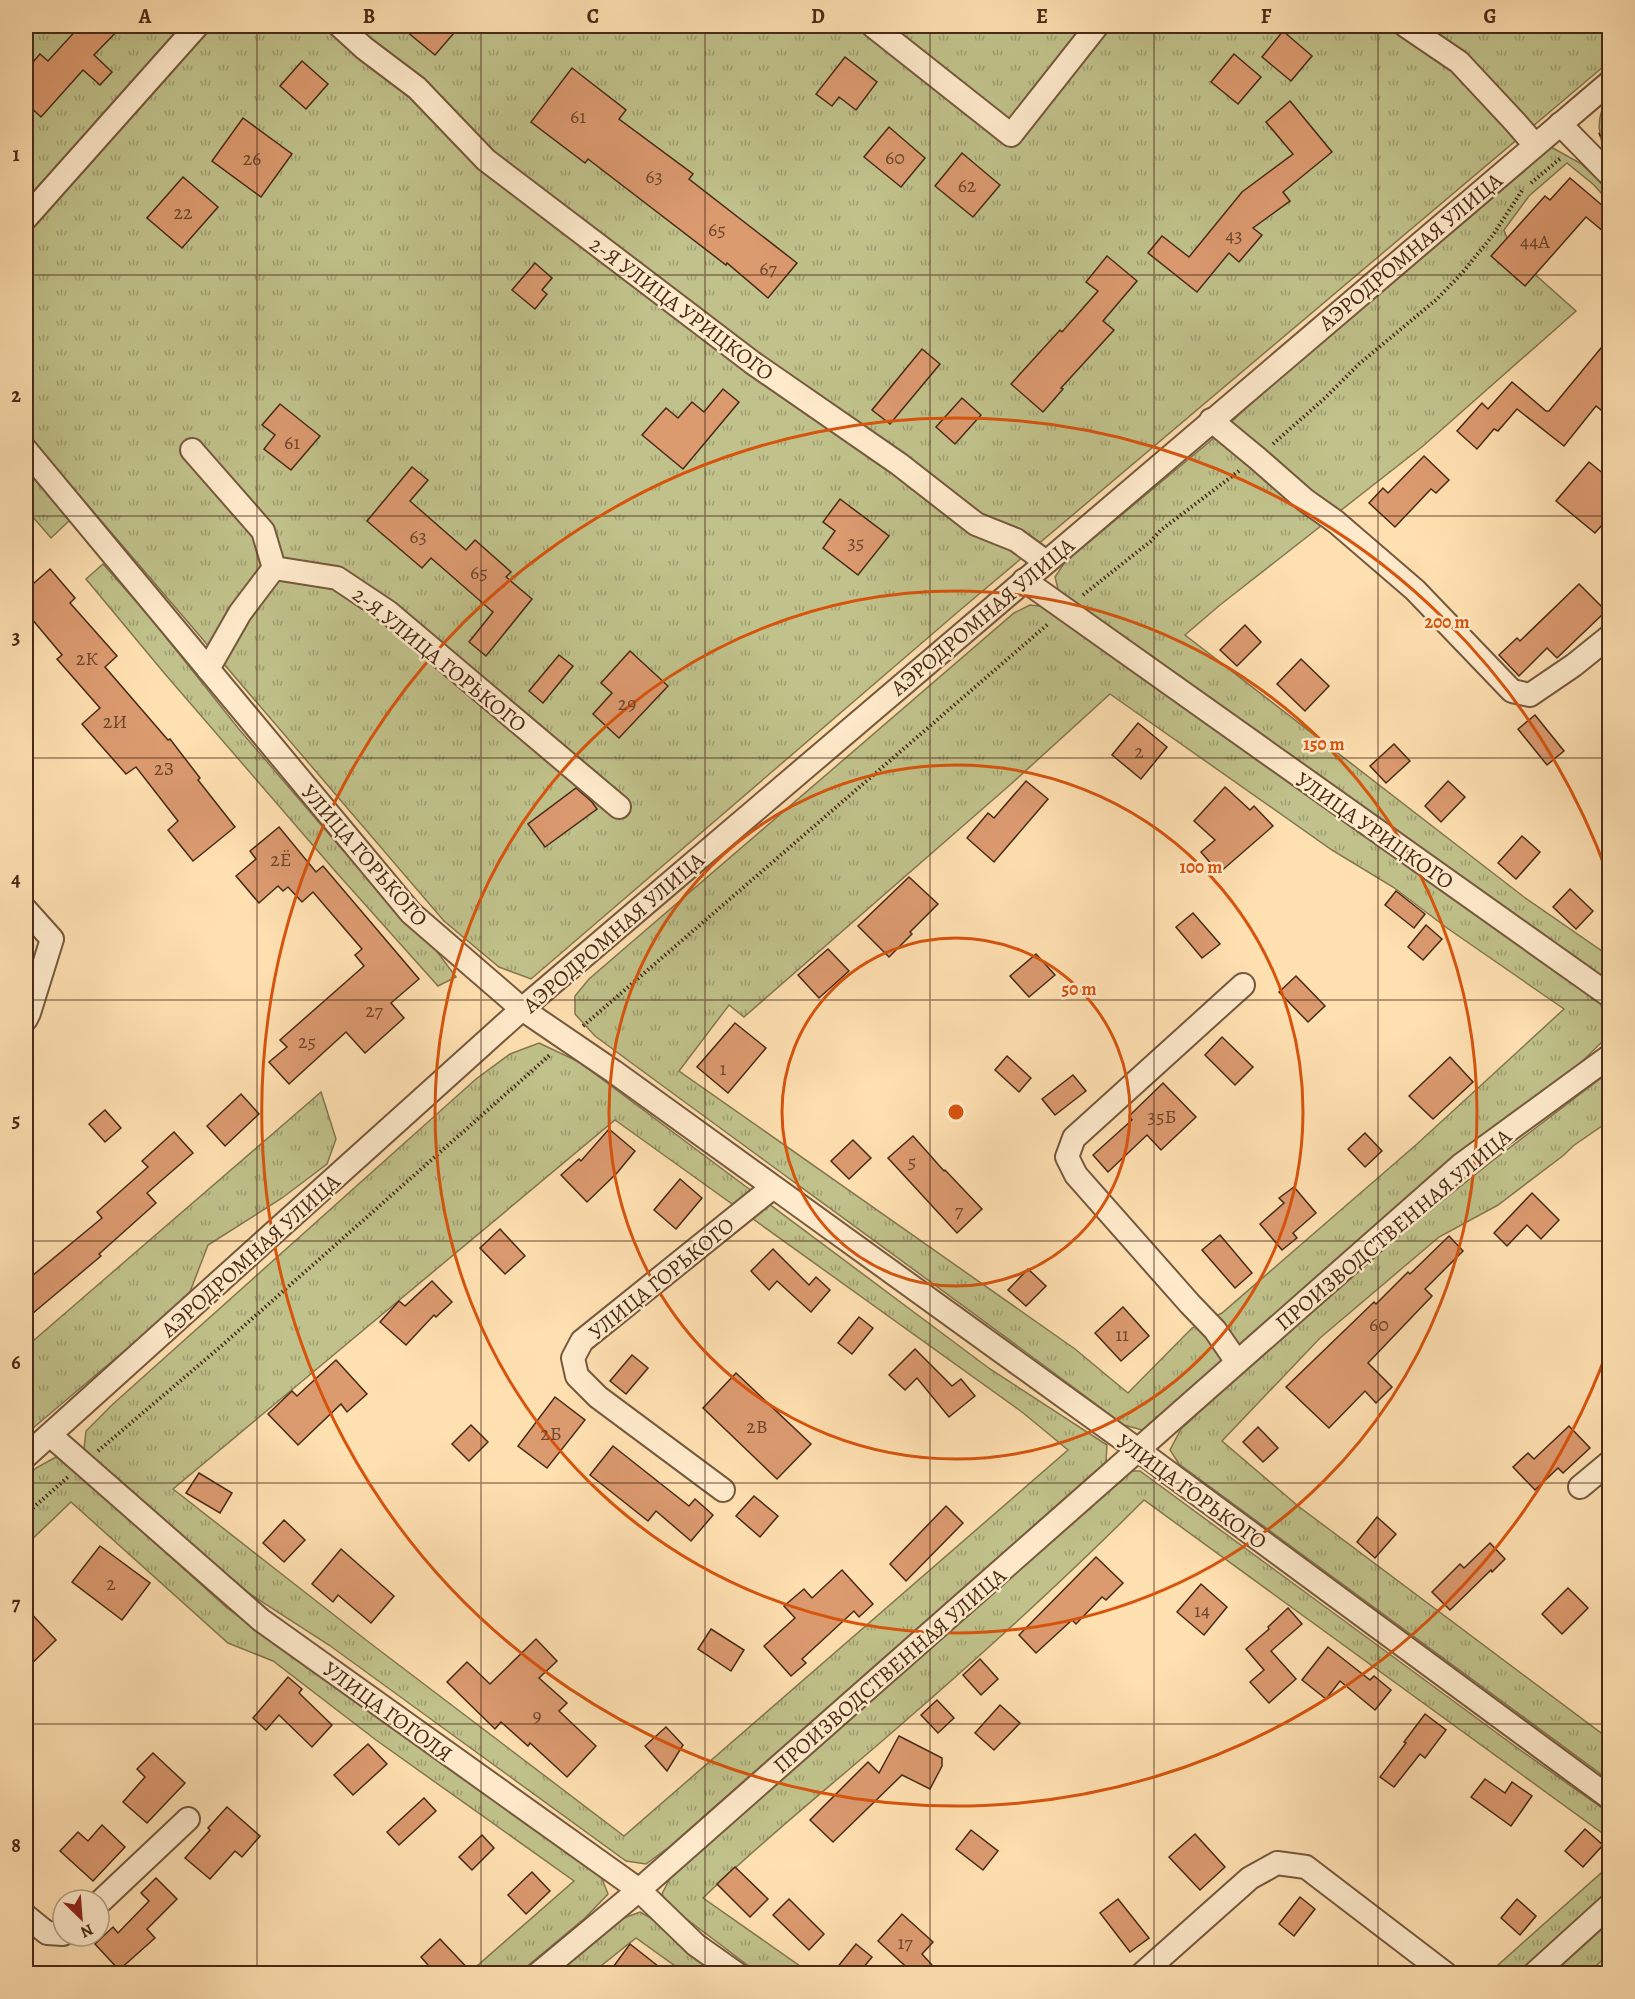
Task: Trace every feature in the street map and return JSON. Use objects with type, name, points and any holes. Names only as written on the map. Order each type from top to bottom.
[{"type":"street","points":[[26,218],[196,26]]},
{"type":"street","name":"2-Я УЛИЦА УРИЦКОГО","points":[[340,26],[364,48],[417,88],[486,160],[753,363],[899,464],[976,524],[1016,540],[1046,562]]},
{"type":"street","points":[[873,26],[1011,135],[1097,26]]},
{"type":"street","points":[[1406,26],[1459,62],[1534,145]]},
{"type":"street","name":"АЭРОДРОМНАЯ УЛИЦА","points":[[26,1456],[522,1009],[1610,82]]},
{"type":"street","points":[[1560,124],[1610,176]]},
{"type":"street","points":[[1211,420],[1415,590],[1512,691],[1530,695],[1610,636]]},
{"type":"street","name":"УЛИЦА ГОРЬКОГО","points":[[26,450],[411,913],[522,1009],[613,1071],[1138,1450],[1610,1798]]},
{"type":"street","points":[[192,450],[263,531],[274,567],[240,613],[208,669]]},
{"type":"street","name":"2-Я УЛИЦА ГОРЬКОГО","points":[[274,567],[337,578],[388,612],[619,807]]},
{"type":"street","name":"УЛИЦА УРИЦКОГО","points":[[1024,580],[1610,996]]},
{"type":"street","points":[[26,910],[52,939],[26,1019]]},
{"type":"street","points":[[1237,1362],[1215,1330],[1076,1175],[1067,1157],[1074,1138],[1243,985]]},
{"type":"street","name":"ПРОИЗВОДСТВЕННАЯ УЛИЦА","points":[[538,1974],[639,1890],[1461,1165],[1610,1056]]},
{"type":"street","name":"УЛИЦА ГОРЬКОГО","points":[[723,1490],[598,1397],[578,1376],[573,1358],[582,1341],[772,1188]]},
{"type":"street","name":"УЛИЦА ГОГОЛЯ","points":[[51,1435],[82,1465],[261,1620],[639,1890],[696,1945],[737,1974]]},
{"type":"street","points":[[1580,1487],[1610,1462]]},
{"type":"street","points":[[111,1892],[188,1819]]},
{"type":"street","points":[[1142,1974],[1250,1878],[1277,1863],[1306,1867],[1446,1974]]},
{"type":"street","points":[[1534,1974],[1610,1905]]},
{"type":"street","points":[[26,1917],[47,1933],[51,1933]]},
{"type":"path","points":[[26,1514],[219,1348],[567,1040],[948,708],[1065,609],[1151,541],[1161,530],[1257,458],[1313,410],[1359,364],[1437,299],[1463,272],[1493,235],[1520,191],[1579,144],[1610,130]]},
{"type":"green space","points":[[26,26],[1609,26],[1610,61],[959,611],[531,979],[499,967],[444,921],[26,433]]},
{"type":"green space","points":[[1609,100],[1609,155],[1602,142],[1599,127],[1601,112]]},
{"type":"green space","points":[[1551,147],[1580,163],[1609,189],[1609,202],[1594,185],[1567,163],[1529,196],[1504,230],[1513,255],[1576,311],[1423,446],[1185,635],[1524,897],[1609,956],[1609,986],[1059,593],[1055,577],[1065,562],[1208,443],[1334,329]]},
{"type":"green space","points":[[26,469],[70,520],[51,538],[26,509]]},
{"type":"green space","points":[[103,564],[149,616],[238,728],[340,847],[426,937],[456,977],[438,986],[165,674],[86,579]]},
{"type":"green space","points":[[1030,605],[1047,607],[1354,829],[1571,979],[1600,1002],[1606,1021],[1604,1040],[1567,1076],[1159,1420],[1142,1430],[1124,1425],[595,1036],[575,1014],[575,996],[589,979],[1014,613]],"holes":[[[1110,694],[1332,850],[1393,887],[1447,928],[1564,1009],[1417,1144],[1222,1313],[1192,1328],[1128,1393],[1075,1349],[679,1071],[729,1005],[744,1017],[1011,784]]]},
{"type":"green space","points":[[539,1043],[579,1062],[990,1369],[1107,1445],[1106,1462],[669,1847],[646,1864],[626,1861],[329,1645],[250,1594],[115,1481],[84,1449],[86,1431],[113,1404],[476,1079],[510,1054]],"holes":[[[615,1120],[1022,1412],[1068,1450],[624,1836],[366,1640],[173,1489]]]},
{"type":"green space","points":[[1609,1072],[1609,1121],[1498,1205],[1439,1237],[1320,1338],[1222,1441],[1298,1506],[1609,1739],[1609,1780],[1179,1464],[1170,1450],[1181,1429],[1341,1282],[1491,1162]]},
{"type":"green space","points":[[321,1092],[336,1139],[327,1164],[282,1198],[208,1245],[188,1297],[26,1434],[26,1347]]},
{"type":"green space","points":[[56,1457],[87,1481],[227,1608],[599,1871],[608,1894],[585,1918],[519,1973],[469,1973],[574,1881],[376,1740],[273,1661],[228,1643],[71,1502],[26,1545],[26,1477],[36,1468]]},
{"type":"green space","points":[[1127,1471],[1140,1471],[1609,1813],[1609,1838],[1144,1500],[996,1641],[703,1898],[810,1973],[758,1973],[668,1905],[662,1894],[673,1872]]},
{"type":"green space","points":[[1609,1866],[1609,1893],[1520,1973],[1488,1974]]},
{"type":"green space","points":[[640,1912],[662,1924],[718,1973],[685,1973],[636,1938],[592,1973],[555,1974],[621,1919]]},
{"type":"green space","points":[[1609,1917],[1609,1954],[1588,1973],[1543,1974]]},
{"type":"building","points":[[80,26],[122,26],[94,55],[112,72],[100,85],[83,70],[41,117],[26,103],[26,70],[40,54],[48,61]]},
{"type":"building","points":[[400,26],[460,26],[435,55]]},
{"type":"building","points":[[1283,31],[1312,56],[1291,81],[1262,57]]},
{"type":"building","points":[[1234,54],[1261,77],[1238,104],[1211,82]]},
{"type":"building","points":[[845,57],[877,82],[856,110],[839,97],[832,106],[816,94]]},
{"type":"building","points":[[302,61],[328,84],[306,109],[280,86]]},
{"type":"building","points":[[572,68],[626,110],[619,119],[693,174],[689,179],[797,263],[768,298],[727,263],[726,265],[588,159],[585,163],[531,122]]},
{"type":"building","points":[[1290,101],[1332,152],[1283,192],[1290,201],[1253,228],[1262,235],[1239,262],[1229,253],[1197,292],[1148,253],[1162,236],[1189,257],[1242,192],[1293,154],[1266,122]]},
{"type":"building","points":[[243,118],[292,154],[261,197],[212,161]]},
{"type":"building","points":[[889,127],[925,158],[901,187],[864,157]]},
{"type":"building","points":[[962,153],[1000,185],[973,217],[935,186]]},
{"type":"building","points":[[183,177],[218,207],[182,248],[147,218]]},
{"type":"building","points":[[1570,178],[1610,212],[1610,237],[1586,217],[1525,286],[1491,256],[1545,196],[1550,200]]},
{"type":"building","points":[[1107,256],[1137,281],[1103,321],[1114,330],[1061,388],[1063,389],[1043,412],[1011,384],[1098,291],[1086,282]]},
{"type":"building","points":[[535,263],[552,278],[542,290],[547,294],[535,309],[512,290]]},
{"type":"building","points":[[1610,337],[1610,399],[1601,410],[1596,406],[1564,446],[1517,409],[1498,431],[1494,429],[1477,449],[1457,431],[1482,403],[1488,409],[1512,382],[1546,411],[1549,411]]},
{"type":"building","points":[[922,349],[940,364],[890,424],[872,410]]},
{"type":"building","points":[[723,389],[739,402],[683,469],[642,435],[666,408],[678,418],[692,402],[704,412]]},
{"type":"building","points":[[962,398],[981,415],[955,444],[936,427]]},
{"type":"building","points":[[280,404],[320,436],[291,470],[264,449],[275,435],[262,425]]},
{"type":"building","points":[[1424,456],[1449,480],[1436,493],[1431,489],[1395,527],[1369,503],[1383,488],[1388,493]]},
{"type":"building","points":[[1589,462],[1610,479],[1610,516],[1595,533],[1556,501]]},
{"type":"building","points":[[412,467],[428,480],[410,501],[466,550],[475,540],[511,572],[506,577],[532,599],[486,656],[469,642],[493,612],[431,558],[422,568],[367,521]]},
{"type":"building","points":[[840,499],[889,536],[858,575],[823,548],[835,531],[823,522]]},
{"type":"building","points":[[50,569],[75,598],[70,603],[117,656],[105,667],[168,740],[170,739],[200,778],[198,780],[235,827],[193,861],[168,830],[178,821],[136,767],[126,774],[82,724],[100,708],[57,659],[62,655],[26,612],[26,590]]},
{"type":"building","points":[[1579,584],[1606,611],[1557,658],[1547,648],[1519,676],[1499,655],[1517,638],[1520,641]]},
{"type":"building","points":[[1245,625],[1261,642],[1237,666],[1220,650]]},
{"type":"building","points":[[630,651],[668,686],[619,738],[593,714],[612,693],[601,683]]},
{"type":"building","points":[[559,655],[573,666],[543,703],[529,691]]},
{"type":"building","points":[[1301,659],[1329,686],[1305,711],[1277,684]]},
{"type":"building","points":[[1535,715],[1564,751],[1547,765],[1518,729]]},
{"type":"building","points":[[1138,723],[1167,747],[1141,779],[1112,755]]},
{"type":"building","points":[[1394,744],[1410,761],[1386,783],[1370,766]]},
{"type":"building","points":[[1026,781],[1048,799],[994,862],[967,838],[988,813],[994,818]]},
{"type":"building","points":[[1448,781],[1465,797],[1441,822],[1425,806]]},
{"type":"building","points":[[1225,787],[1250,810],[1254,806],[1273,826],[1219,873],[1201,852],[1215,840],[1194,821]]},
{"type":"building","points":[[576,788],[597,809],[545,847],[528,824]]},
{"type":"building","points":[[279,827],[316,872],[323,866],[419,979],[391,1003],[404,1018],[365,1053],[346,1032],[289,1084],[269,1062],[287,1047],[280,1040],[364,966],[355,955],[362,949],[313,892],[302,902],[288,887],[283,891],[278,886],[259,903],[236,876],[256,859],[250,851]]},
{"type":"building","points":[[1522,836],[1540,852],[1516,879],[1498,863]]},
{"type":"building","points":[[909,877],[938,904],[889,957],[858,926]]},
{"type":"building","points":[[1570,889],[1593,911],[1576,929],[1553,907]]},
{"type":"building","points":[[1396,891],[1425,914],[1414,928],[1385,905]]},
{"type":"building","points":[[1193,913],[1220,944],[1202,958],[1176,927]]},
{"type":"building","points":[[1426,925],[1442,939],[1423,960],[1408,947]]},
{"type":"building","points":[[828,949],[849,971],[819,998],[798,975]]},
{"type":"building","points":[[1036,954],[1055,975],[1029,997],[1010,976]]},
{"type":"building","points":[[1296,976],[1325,1006],[1308,1022],[1279,992]]},
{"type":"building","points":[[735,1023],[766,1048],[728,1093],[697,1067]]},
{"type":"building","points":[[1222,1037],[1253,1067],[1235,1085],[1205,1055]]},
{"type":"building","points":[[1007,1056],[1031,1078],[1019,1092],[995,1070]]},
{"type":"building","points":[[1450,1057],[1473,1082],[1433,1119],[1409,1096]]},
{"type":"building","points":[[1073,1075],[1086,1091],[1055,1115],[1042,1099]]},
{"type":"building","points":[[1163,1083],[1196,1117],[1161,1150],[1147,1135],[1108,1172],[1093,1155],[1132,1120],[1129,1116]]},
{"type":"building","points":[[241,1094],[259,1114],[225,1146],[207,1126]]},
{"type":"building","points":[[105,1110],[121,1128],[105,1142],[89,1124]]},
{"type":"building","points":[[609,1129],[635,1151],[617,1173],[587,1202],[561,1175],[579,1159],[581,1161]]},
{"type":"building","points":[[174,1132],[193,1153],[147,1193],[156,1203],[99,1254],[101,1256],[26,1319],[26,1281],[102,1218],[97,1212],[148,1167],[142,1161]]},
{"type":"building","points":[[1365,1133],[1382,1151],[1365,1167],[1348,1149]]},
{"type":"building","points":[[913,1136],[982,1209],[957,1233],[888,1158]]},
{"type":"building","points":[[853,1140],[871,1158],[849,1179],[831,1161]]},
{"type":"building","points":[[680,1179],[702,1198],[676,1229],[654,1210]]},
{"type":"building","points":[[1294,1187],[1316,1213],[1293,1233],[1297,1238],[1282,1250],[1260,1224],[1284,1203],[1279,1198]]},
{"type":"building","points":[[1532,1193],[1559,1220],[1541,1239],[1527,1225],[1507,1246],[1494,1233]]},
{"type":"building","points":[[500,1229],[525,1256],[505,1274],[480,1248]]},
{"type":"building","points":[[1220,1235],[1252,1273],[1235,1288],[1202,1250]]},
{"type":"building","points":[[1449,1236],[1463,1251],[1425,1289],[1432,1296],[1368,1363],[1392,1387],[1376,1403],[1365,1391],[1329,1428],[1286,1387],[1374,1302],[1376,1304]]},
{"type":"building","points":[[773,1249],[809,1285],[816,1277],[830,1290],[811,1312],[777,1281],[769,1290],[751,1271]]},
{"type":"building","points":[[1028,1269],[1046,1286],[1026,1306],[1008,1290]]},
{"type":"building","points":[[432,1281],[452,1302],[436,1317],[434,1315],[406,1345],[380,1322],[399,1301],[405,1306]]},
{"type":"building","points":[[1123,1307],[1149,1336],[1121,1361],[1095,1333]]},
{"type":"building","points":[[859,1317],[873,1328],[852,1354],[838,1343]]},
{"type":"building","points":[[915,1349],[952,1386],[961,1379],[975,1396],[949,1417],[917,1378],[905,1390],[889,1375]]},
{"type":"building","points":[[632,1355],[648,1368],[626,1394],[610,1381]]},
{"type":"building","points":[[336,1360],[367,1394],[347,1412],[341,1404],[298,1445],[268,1414],[292,1391],[297,1396]]},
{"type":"building","points":[[736,1373],[811,1444],[777,1479],[703,1408]]},
{"type":"building","points":[[555,1397],[585,1420],[547,1468],[518,1446]]},
{"type":"building","points":[[471,1425],[488,1442],[469,1461],[452,1444]]},
{"type":"building","points":[[1569,1426],[1590,1448],[1563,1473],[1558,1468],[1535,1490],[1513,1467],[1528,1453],[1534,1459]]},
{"type":"building","points":[[1258,1427],[1278,1448],[1263,1462],[1243,1442]]},
{"type":"building","points":[[613,1446],[689,1506],[695,1499],[713,1515],[691,1541],[656,1511],[648,1521],[590,1475]]},
{"type":"building","points":[[199,1473],[232,1493],[220,1513],[186,1493]]},
{"type":"building","points":[[754,1496],[778,1516],[760,1537],[736,1516]]},
{"type":"building","points":[[946,1506],[963,1523],[906,1581],[890,1564]]},
{"type":"building","points":[[1377,1517],[1396,1534],[1375,1558],[1357,1542]]},
{"type":"building","points":[[284,1520],[305,1540],[284,1562],[263,1543]]},
{"type":"building","points":[[1490,1543],[1505,1559],[1450,1610],[1432,1592],[1460,1564],[1464,1568]]},
{"type":"building","points":[[100,1546],[150,1583],[122,1620],[72,1582]]},
{"type":"building","points":[[341,1549],[394,1596],[371,1623],[338,1595],[333,1602],[312,1584]]},
{"type":"building","points":[[1096,1557],[1123,1583],[1106,1600],[1102,1597],[1076,1624],[1072,1620],[1036,1653],[1019,1635]]},
{"type":"building","points":[[842,1570],[873,1604],[859,1617],[854,1611],[802,1659],[806,1663],[791,1676],[764,1646],[795,1618],[784,1606],[804,1589],[812,1598]]},
{"type":"building","points":[[1201,1584],[1227,1607],[1204,1635],[1177,1612]]},
{"type":"building","points":[[1568,1588],[1588,1608],[1562,1634],[1542,1614]]},
{"type":"building","points":[[26,1608],[56,1640],[26,1669]]},
{"type":"building","points":[[1288,1608],[1302,1624],[1271,1651],[1296,1679],[1269,1703],[1250,1682],[1264,1670],[1246,1649]]},
{"type":"building","points":[[711,1629],[744,1650],[731,1671],[698,1649]]},
{"type":"building","points":[[536,1639],[557,1661],[539,1678],[567,1703],[559,1711],[596,1746],[567,1777],[530,1743],[528,1746],[501,1722],[495,1729],[447,1682],[467,1662],[490,1684]]},
{"type":"building","points":[[1328,1647],[1370,1680],[1374,1676],[1391,1690],[1375,1710],[1340,1681],[1326,1699],[1302,1680]]},
{"type":"building","points":[[980,1659],[998,1679],[981,1695],[963,1675]]},
{"type":"building","points":[[288,1677],[302,1689],[299,1693],[332,1725],[312,1747],[279,1715],[266,1730],[253,1718]]},
{"type":"building","points":[[937,1700],[954,1718],[938,1733],[921,1715]]},
{"type":"building","points":[[1000,1705],[1020,1723],[994,1750],[975,1733]]},
{"type":"building","points":[[1425,1714],[1446,1730],[1425,1758],[1420,1754],[1394,1787],[1380,1777]]},
{"type":"building","points":[[666,1727],[683,1745],[667,1771],[645,1746]]},
{"type":"building","points":[[899,1736],[942,1758],[942,1766],[930,1789],[902,1775],[833,1842],[810,1820],[868,1762],[879,1773]]},
{"type":"building","points":[[368,1744],[387,1764],[353,1795],[334,1775]]},
{"type":"building","points":[[153,1753],[185,1783],[147,1823],[123,1802],[145,1777],[137,1769]]},
{"type":"building","points":[[1485,1779],[1505,1793],[1512,1782],[1532,1796],[1511,1826],[1471,1797]]},
{"type":"building","points":[[424,1798],[436,1811],[399,1845],[387,1832]]},
{"type":"building","points":[[227,1807],[260,1836],[242,1857],[235,1851],[210,1879],[185,1858]]},
{"type":"building","points":[[102,1825],[125,1847],[93,1881],[60,1851],[78,1832],[88,1841]]},
{"type":"building","points":[[1585,1829],[1603,1845],[1583,1867],[1565,1851]]},
{"type":"building","points":[[971,1830],[998,1851],[983,1870],[956,1849]]},
{"type":"building","points":[[1195,1834],[1225,1867],[1200,1890],[1169,1857]]},
{"type":"building","points":[[482,1835],[494,1848],[472,1870],[459,1857]]},
{"type":"building","points":[[735,1867],[768,1899],[750,1917],[717,1884]]},
{"type":"building","points":[[532,1872],[550,1891],[526,1914],[508,1895]]},
{"type":"building","points":[[156,1878],[177,1899],[147,1929],[155,1938],[119,1970],[99,1948],[111,1948],[111,1929],[113,1927],[118,1933],[149,1901],[141,1893]]},
{"type":"building","points":[[1300,1897],[1315,1909],[1294,1936],[1279,1924]]},
{"type":"building","points":[[789,1899],[824,1934],[809,1950],[773,1915]]},
{"type":"building","points":[[1118,1899],[1149,1938],[1130,1952],[1100,1913]]},
{"type":"building","points":[[1517,1899],[1536,1916],[1520,1935],[1501,1918]]},
{"type":"building","points":[[902,1914],[933,1942],[922,1954],[940,1974],[914,1974],[878,1941]]},
{"type":"building","points":[[440,1939],[473,1974],[436,1974],[421,1957]]},
{"type":"building","points":[[630,1944],[668,1974],[608,1974]]},
{"type":"building","points":[[856,1944],[872,1957],[858,1974],[832,1974]]}]
